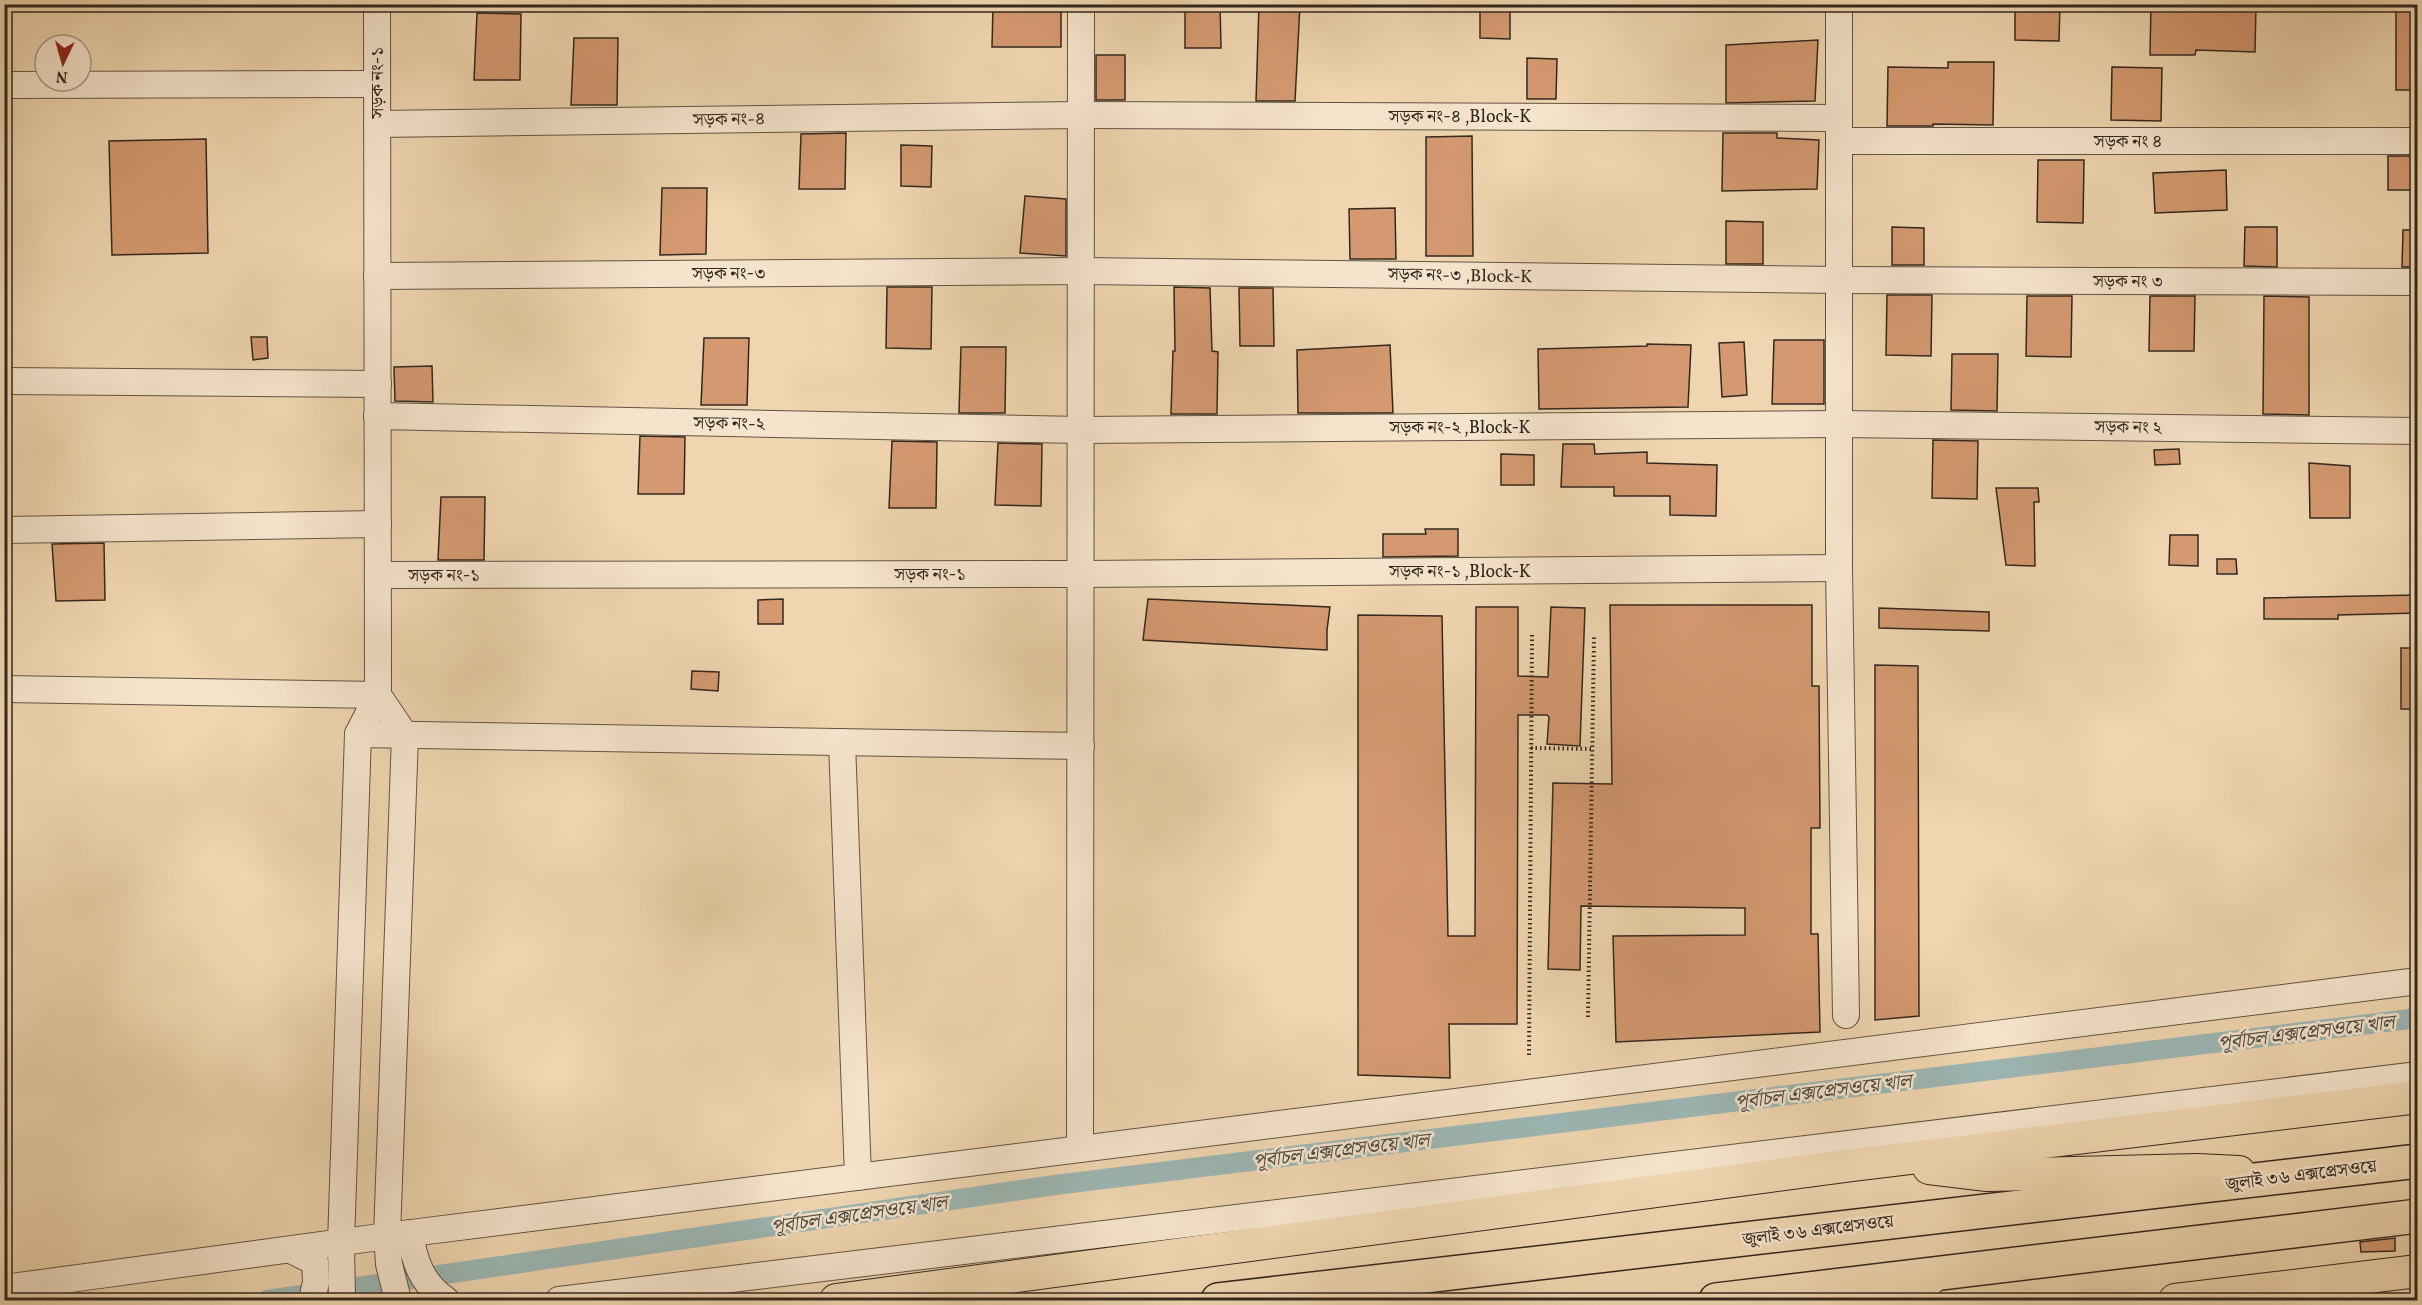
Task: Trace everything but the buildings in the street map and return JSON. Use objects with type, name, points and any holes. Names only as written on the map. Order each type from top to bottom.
[{"type":"highway","name":"জুলাই ৩৬ এক্সপ্রেসওয়ে","points":[[1218,1300],[2418,1161]]},
{"type":"highway","points":[[1716,1300],[2418,1216]]},
{"type":"main road","points":[[836,1300],[1890,1161],[2418,1097]]},
{"type":"main road","points":[[1890,1161],[1943,1171],[1987,1174],[2197,1170],[2309,1174]]},
{"type":"main road","points":[[2175,1300],[2418,1271]]},
{"type":"main road","points":[[1881,1300],[1945,1273]]},
{"type":"street","name":"সড়ক নং-১","points":[[377,4],[378,575],[1081,574]]},
{"type":"street","points":[[1080,1149],[1081,4]]},
{"type":"street","points":[[1839,4],[1839,568],[1846,1015]]},
{"type":"street","points":[[4,85],[377,84]]},
{"type":"street","name":"সড়ক নং-৪","points":[[377,124],[1081,115]]},
{"type":"street","name":"সড়ক নং-৪ ,Block-K","points":[[1081,115],[1839,130]]},
{"type":"street","name":"সড়ক নং ৪","points":[[1839,130],[2418,141]]},
{"type":"street","name":"সড়ক নং-৩","points":[[377,276],[1081,271]]},
{"type":"street","name":"সড়ক নং-৩ ,Block-K","points":[[1081,271],[1839,280]]},
{"type":"street","name":"সড়ক নং ৩","points":[[1839,280],[2418,282]]},
{"type":"street","points":[[4,381],[378,384]]},
{"type":"street","name":"সড়ক নং-২","points":[[377,416],[1081,430]]},
{"type":"street","name":"সড়ক নং-২ ,Block-K","points":[[1081,430],[1839,424]]},
{"type":"street","name":"সড়ক নং ২","points":[[1839,424],[2418,431]]},
{"type":"street","points":[[4,530],[378,524]]},
{"type":"street","name":"সড়ক নং-১ ,Block-K","points":[[1081,574],[1839,568]]},
{"type":"street","points":[[342,1300],[341,1244],[358,734],[378,695],[378,575]]},
{"type":"street","points":[[4,689],[378,695]]},
{"type":"street","points":[[378,695],[405,735],[398,1234],[389,1264],[398,1300]]},
{"type":"street","points":[[358,734],[1081,746]]},
{"type":"street","points":[[842,742],[858,1178]]},
{"type":"street","points":[[4,1288],[341,1244],[398,1234],[2418,981]]},
{"type":"street","points":[[559,1300],[2418,1075]]},
{"type":"street","points":[[398,1234],[418,1271],[433,1292],[446,1300]]},
{"type":"street","points":[[291,1250],[315,1262],[316,1282],[312,1300]]},
{"type":"path","points":[[1529,1055],[1532,633]]},
{"type":"path","points":[[1588,1017],[1594,636]]},
{"type":"path","points":[[1531,748],[1593,749]]},
{"type":"waterway","name":"পূর্বাচল এক্সপ্রেসওয়ে খাল","points":[[267,1300],[1055,1185],[2418,1018]]}]
